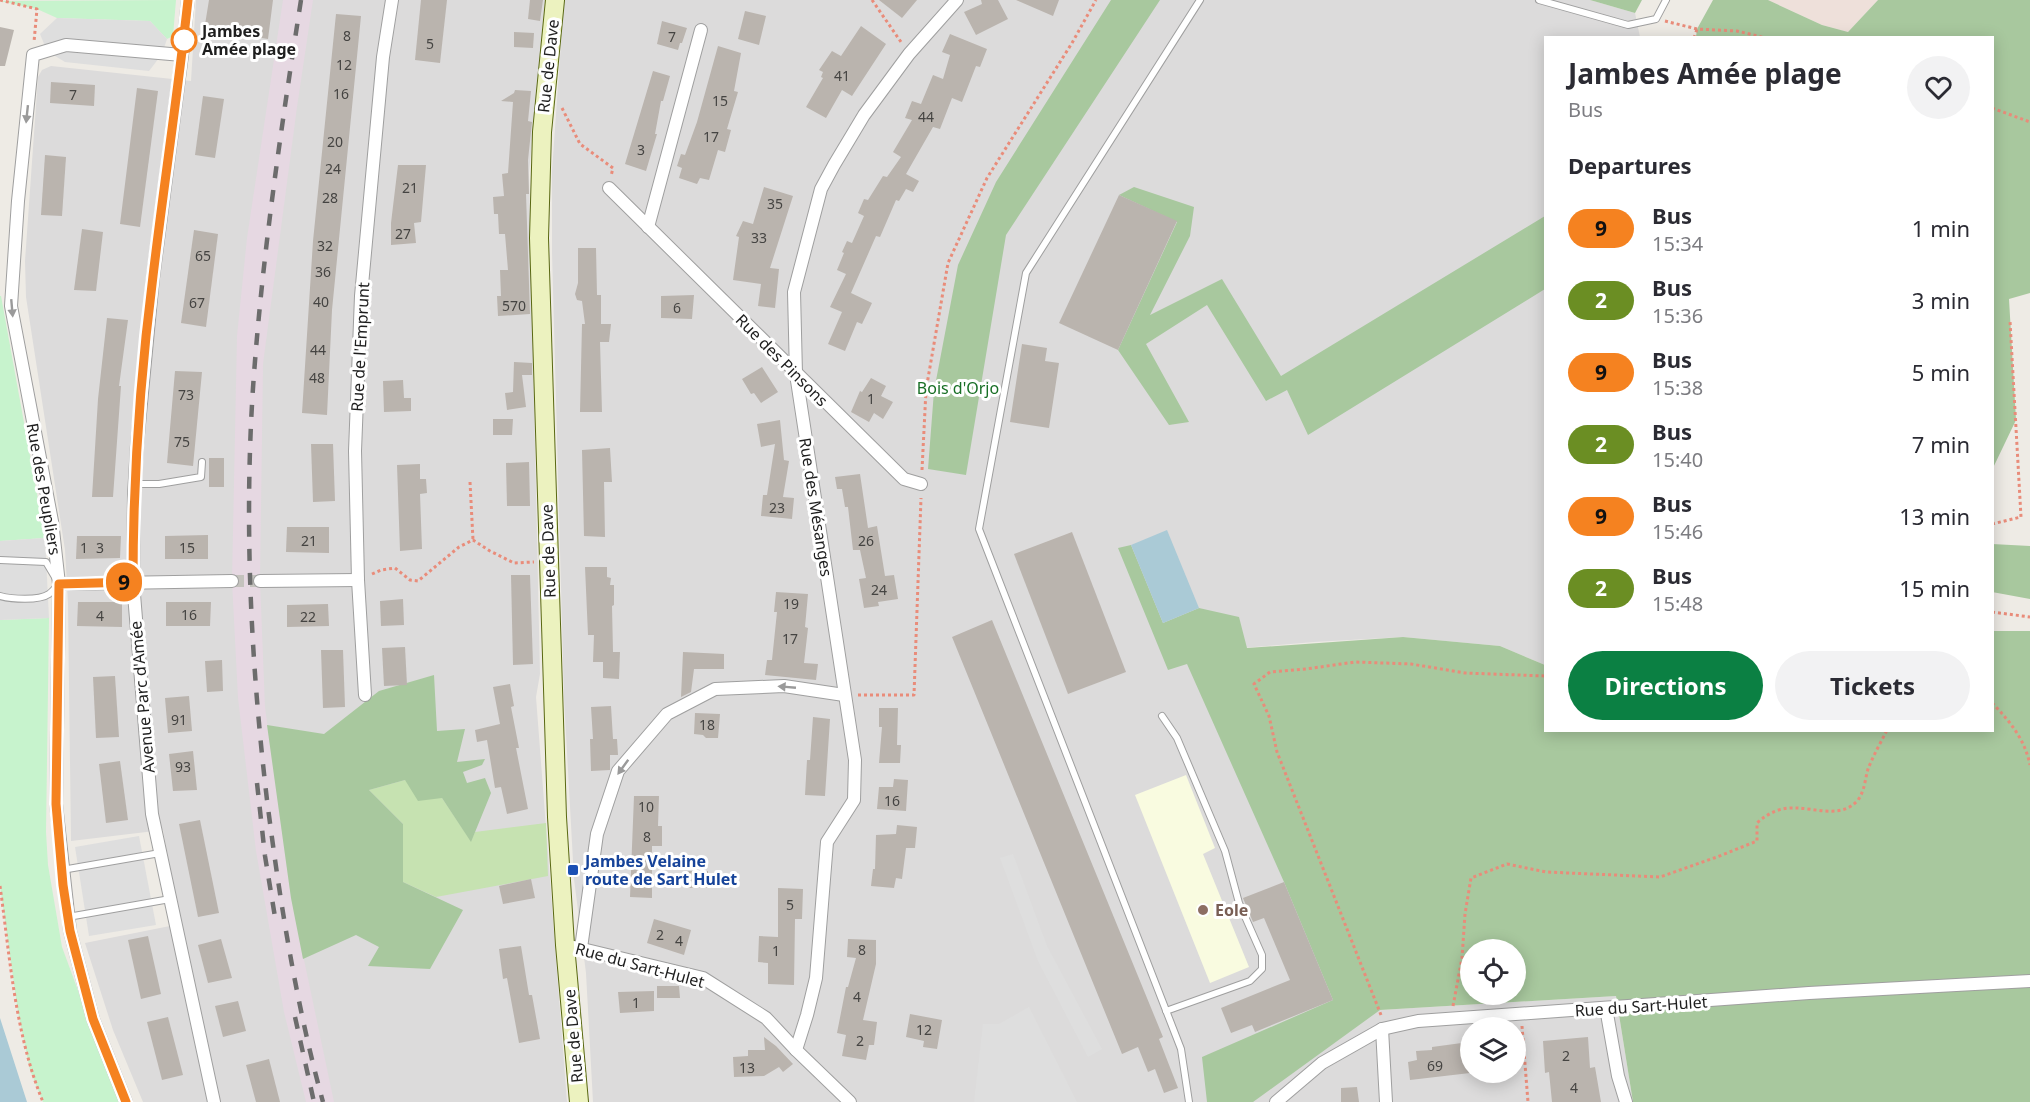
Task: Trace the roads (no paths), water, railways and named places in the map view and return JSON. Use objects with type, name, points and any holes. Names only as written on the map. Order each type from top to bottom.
[{"type":"main road","name":"Rue de Dave","points":[[555,0],[539,186],[557,817],[573,946],[579,1102]]},
{"type":"street","name":"Avenue Parc d'Amée","points":[[188,0],[183,56],[153,278],[134,484],[133,582],[152,814],[214,1102]]},
{"type":"street","name":"Rue de l'Emprunt","points":[[365,695],[358,580],[356,451],[361,296],[383,57],[392,0]]},
{"type":"street","name":"Rue des Mésanges","points":[[796,1050],[816,978],[827,842],[854,800],[855,760],[796,374],[794,292],[821,189],[864,116],[909,54],[957,0]]},
{"type":"street","points":[[648,227],[701,30]]},
{"type":"street","name":"Rue des Peupliers","points":[[126,1102],[93,1019],[70,931],[56,804],[59,584],[52,520],[11,306],[18,201],[33,56],[66,45],[183,56]]},
{"type":"street","name":"Rue des Pinsons","points":[[609,188],[904,479],[921,484]]},
{"type":"street","points":[[260,581],[358,580]]},
{"type":"street","points":[[59,584],[232,581]]},
{"type":"street","points":[[573,946],[597,834],[618,771],[667,714],[715,689],[784,686],[844,695]]},
{"type":"street","name":"Rue du Sart-Hulet","points":[[573,946],[703,978],[766,1018],[850,1102]]},
{"type":"street","name":"Rue du Sart-Hulet","points":[[1276,1102],[1322,1063],[1382,1029],[1418,1021],[1809,993],[2030,981]]},
{"type":"street","points":[[1606,1008],[1618,1076],[1626,1102]]},
{"type":"street","points":[[1382,1029],[1386,1102]]},
{"type":"lane","points":[[1189,1102],[1181,1049],[979,529],[1026,273],[1200,0]]},
{"type":"lane","points":[[1539,0],[1628,24],[1656,19],[1666,0]]},
{"type":"lane","points":[[134,484],[159,484],[201,477],[202,462]]},
{"type":"lane","points":[[0,560],[46,562],[59,584],[48,596],[41,598],[9,599],[0,596]]},
{"type":"lane","points":[[1162,716],[1177,738],[1225,851],[1239,903],[1262,955],[1262,969],[1250,981],[1166,1011]]},
{"type":"lane","points":[[62,870],[160,853]]},
{"type":"lane","points":[[68,917],[170,899]]},
{"type":"water","points":[[1167,530],[1199,608],[1163,623],[1131,545]]},
{"type":"water","points":[[0,1018],[27,1102],[0,1102]]},
{"type":"tunnel","points":[[232,581],[260,581]]},
{"type":"railway","points":[[301,0],[261,290],[250,439],[249,543],[257,698],[272,838],[297,990],[323,1102]]},
{"type":"railway","points":[[257,783],[275,917]]},
{"type":"railway","points":[[295,1017],[314,1102]]},
{"type":"place","name":"Jambes Amée plage","points":[[184,40]]},
{"type":"place","name":"Jambes Velaine route de Sart Hulet","points":[[573,870]]},
{"type":"place","name":"Eole","points":[[1203,910]]},
{"type":"park label","name":"Bois d'Orjo","points":[[958,388]]}]
